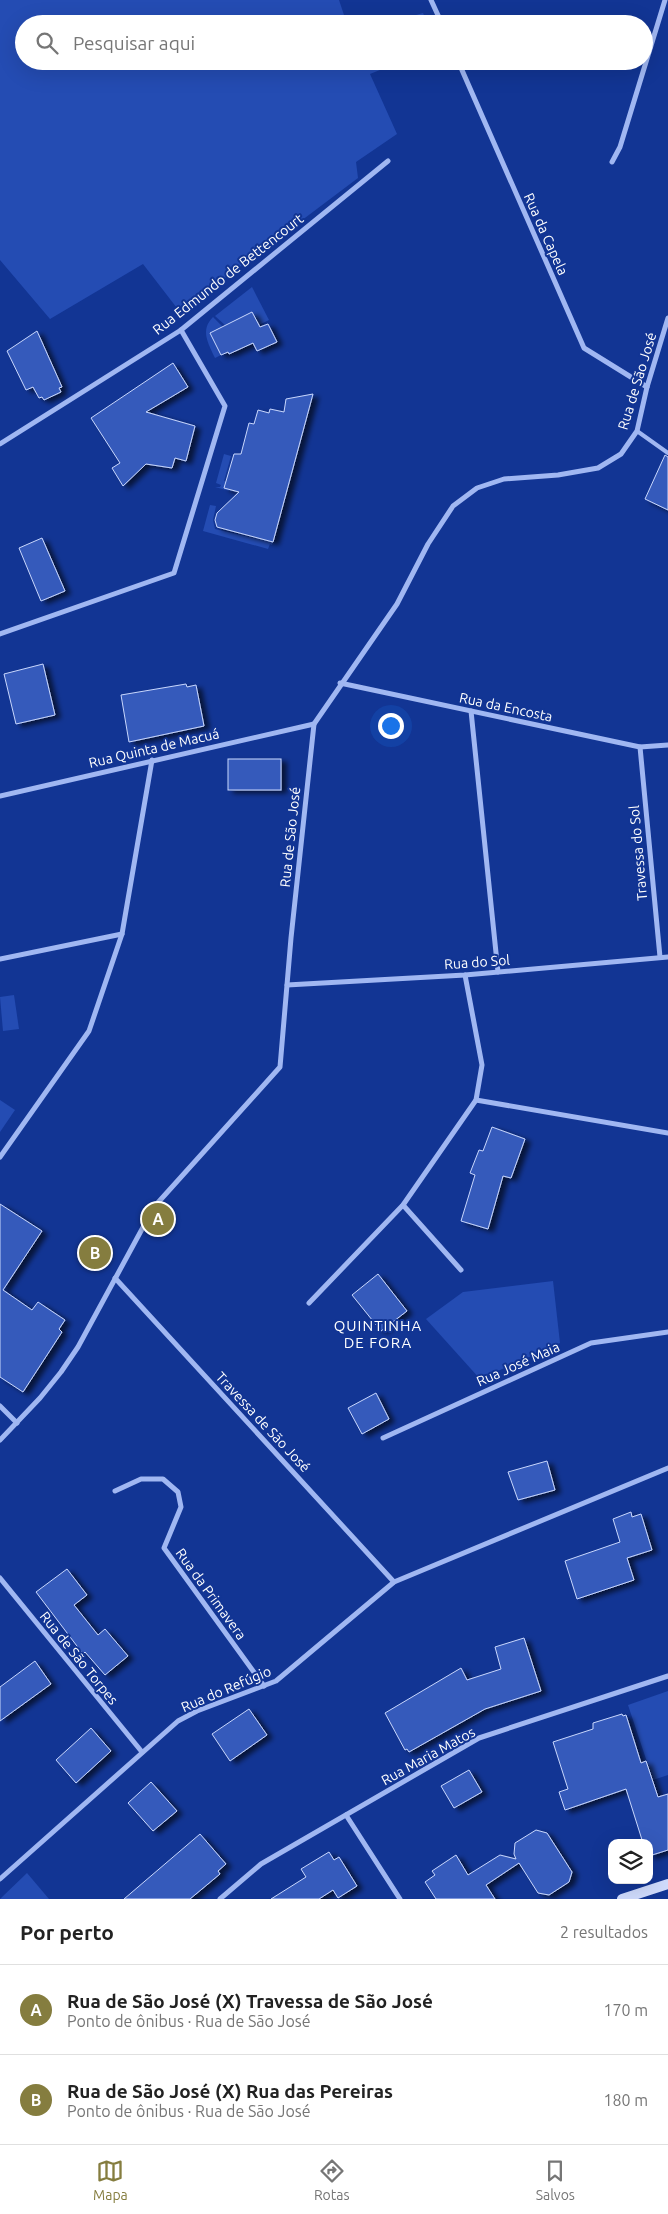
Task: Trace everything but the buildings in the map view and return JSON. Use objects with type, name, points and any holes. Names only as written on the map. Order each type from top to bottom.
[{"type":"street","points":[[431,0],[438,15]]},
{"type":"street","points":[[653,39],[665,0]]},
{"type":"street","name":"Rua da Capela","points":[[462,70],[584,348],[647,387]]},
{"type":"street","points":[[612,162],[620,147],[644,70]]},
{"type":"street","name":"Rua Edmundo de Bettencourt","points":[[0,444],[180,330],[388,161]]},
{"type":"street","name":"Rua de São José","points":[[0,1440],[61,1372],[154,1207],[280,1067],[314,724],[340,683],[397,604],[428,544],[453,506],[477,488],[504,480],[558,475],[598,468],[621,454],[636,431],[668,318]]},
{"type":"street","points":[[0,634],[174,573],[225,406],[180,330]]},
{"type":"street","name":"Rua da Encosta","points":[[340,683],[640,747],[668,745]]},
{"type":"street","points":[[471,711],[498,972]]},
{"type":"street","name":"Rua Quinta de Macuá","points":[[0,796],[314,724]]},
{"type":"street","name":"Travessa do Sol","points":[[640,747],[660,957]]},
{"type":"street","points":[[0,1157],[89,1031],[122,934],[152,760]]},
{"type":"street","points":[[0,959],[122,934]]},
{"type":"street","name":"Rua do Sol","points":[[287,985],[498,972],[668,956]]},
{"type":"street","points":[[310,1303],[403,1205],[476,1100],[482,1065],[465,974]]},
{"type":"street","points":[[476,1100],[668,1133]]},
{"type":"street","points":[[403,1205],[460,1270]]},
{"type":"street","name":"Travessa de São José","points":[[115,1278],[394,1582]]},
{"type":"street","name":"Rua José Maia","points":[[382,1438],[591,1343],[668,1332]]},
{"type":"street","points":[[0,1406],[17,1423]]},
{"type":"street","name":"Rua do Refúgio","points":[[0,1879],[178,1721],[286,1675],[394,1582],[668,1468]]},
{"type":"street","name":"Rua da Primavera","points":[[115,1491],[141,1479],[148,1479],[163,1480],[178,1492],[182,1507],[164,1548],[264,1686]]},
{"type":"street","name":"Rua de São Torpes","points":[[0,1578],[142,1752]]},
{"type":"street","name":"Rua Maria Matos","points":[[220,1899],[261,1864],[479,1738],[668,1676]]},
{"type":"street","points":[[346,1815],[400,1899]]},
{"type":"street","points":[[622,1899],[668,1884]]},
{"type":"lane","points":[[636,431],[668,453]]},
{"type":"shaded area","points":[[0,0],[339,0],[344,15],[15,15],[15,70],[380,70],[370,74],[397,134],[356,162],[358,178],[180,312],[143,264],[50,319],[0,260]]},
{"type":"shaded area","points":[[252,287],[269,320],[259,325],[226,326],[215,316]]},
{"type":"shaded area","points":[[213,317],[223,327],[211,333],[221,355],[215,358],[206,332],[209,322]]},
{"type":"shaded area","points":[[224,454],[231,456],[224,481],[270,494],[267,501],[215,487],[220,487],[221,485],[216,483]]},
{"type":"shaded area","points":[[210,505],[216,506],[213,520],[215,529],[258,539],[266,510],[269,523],[278,525],[272,545],[270,544],[268,549],[203,531]]},
{"type":"shaded area","points":[[14,995],[19,1029],[3,1031],[0,997]]},
{"type":"shaded area","points":[[0,1100],[15,1110],[0,1132]]},
{"type":"shaded area","points":[[553,1281],[560,1343],[480,1379],[426,1319],[463,1292]]},
{"type":"shaded area","points":[[668,1691],[668,1775],[653,1780],[628,1705]]},
{"type":"shaded area","points":[[27,1873],[49,1899],[0,1899]]},
{"type":"place","name":"Rua de São José (X) Travessa de São José","points":[[158,1219]]},
{"type":"place","name":"Rua de São José (X) Rua das Pereiras","points":[[95,1253]]},
{"type":"district","name":"QUINTINHA DE FORA","points":[[378,1334]]}]
